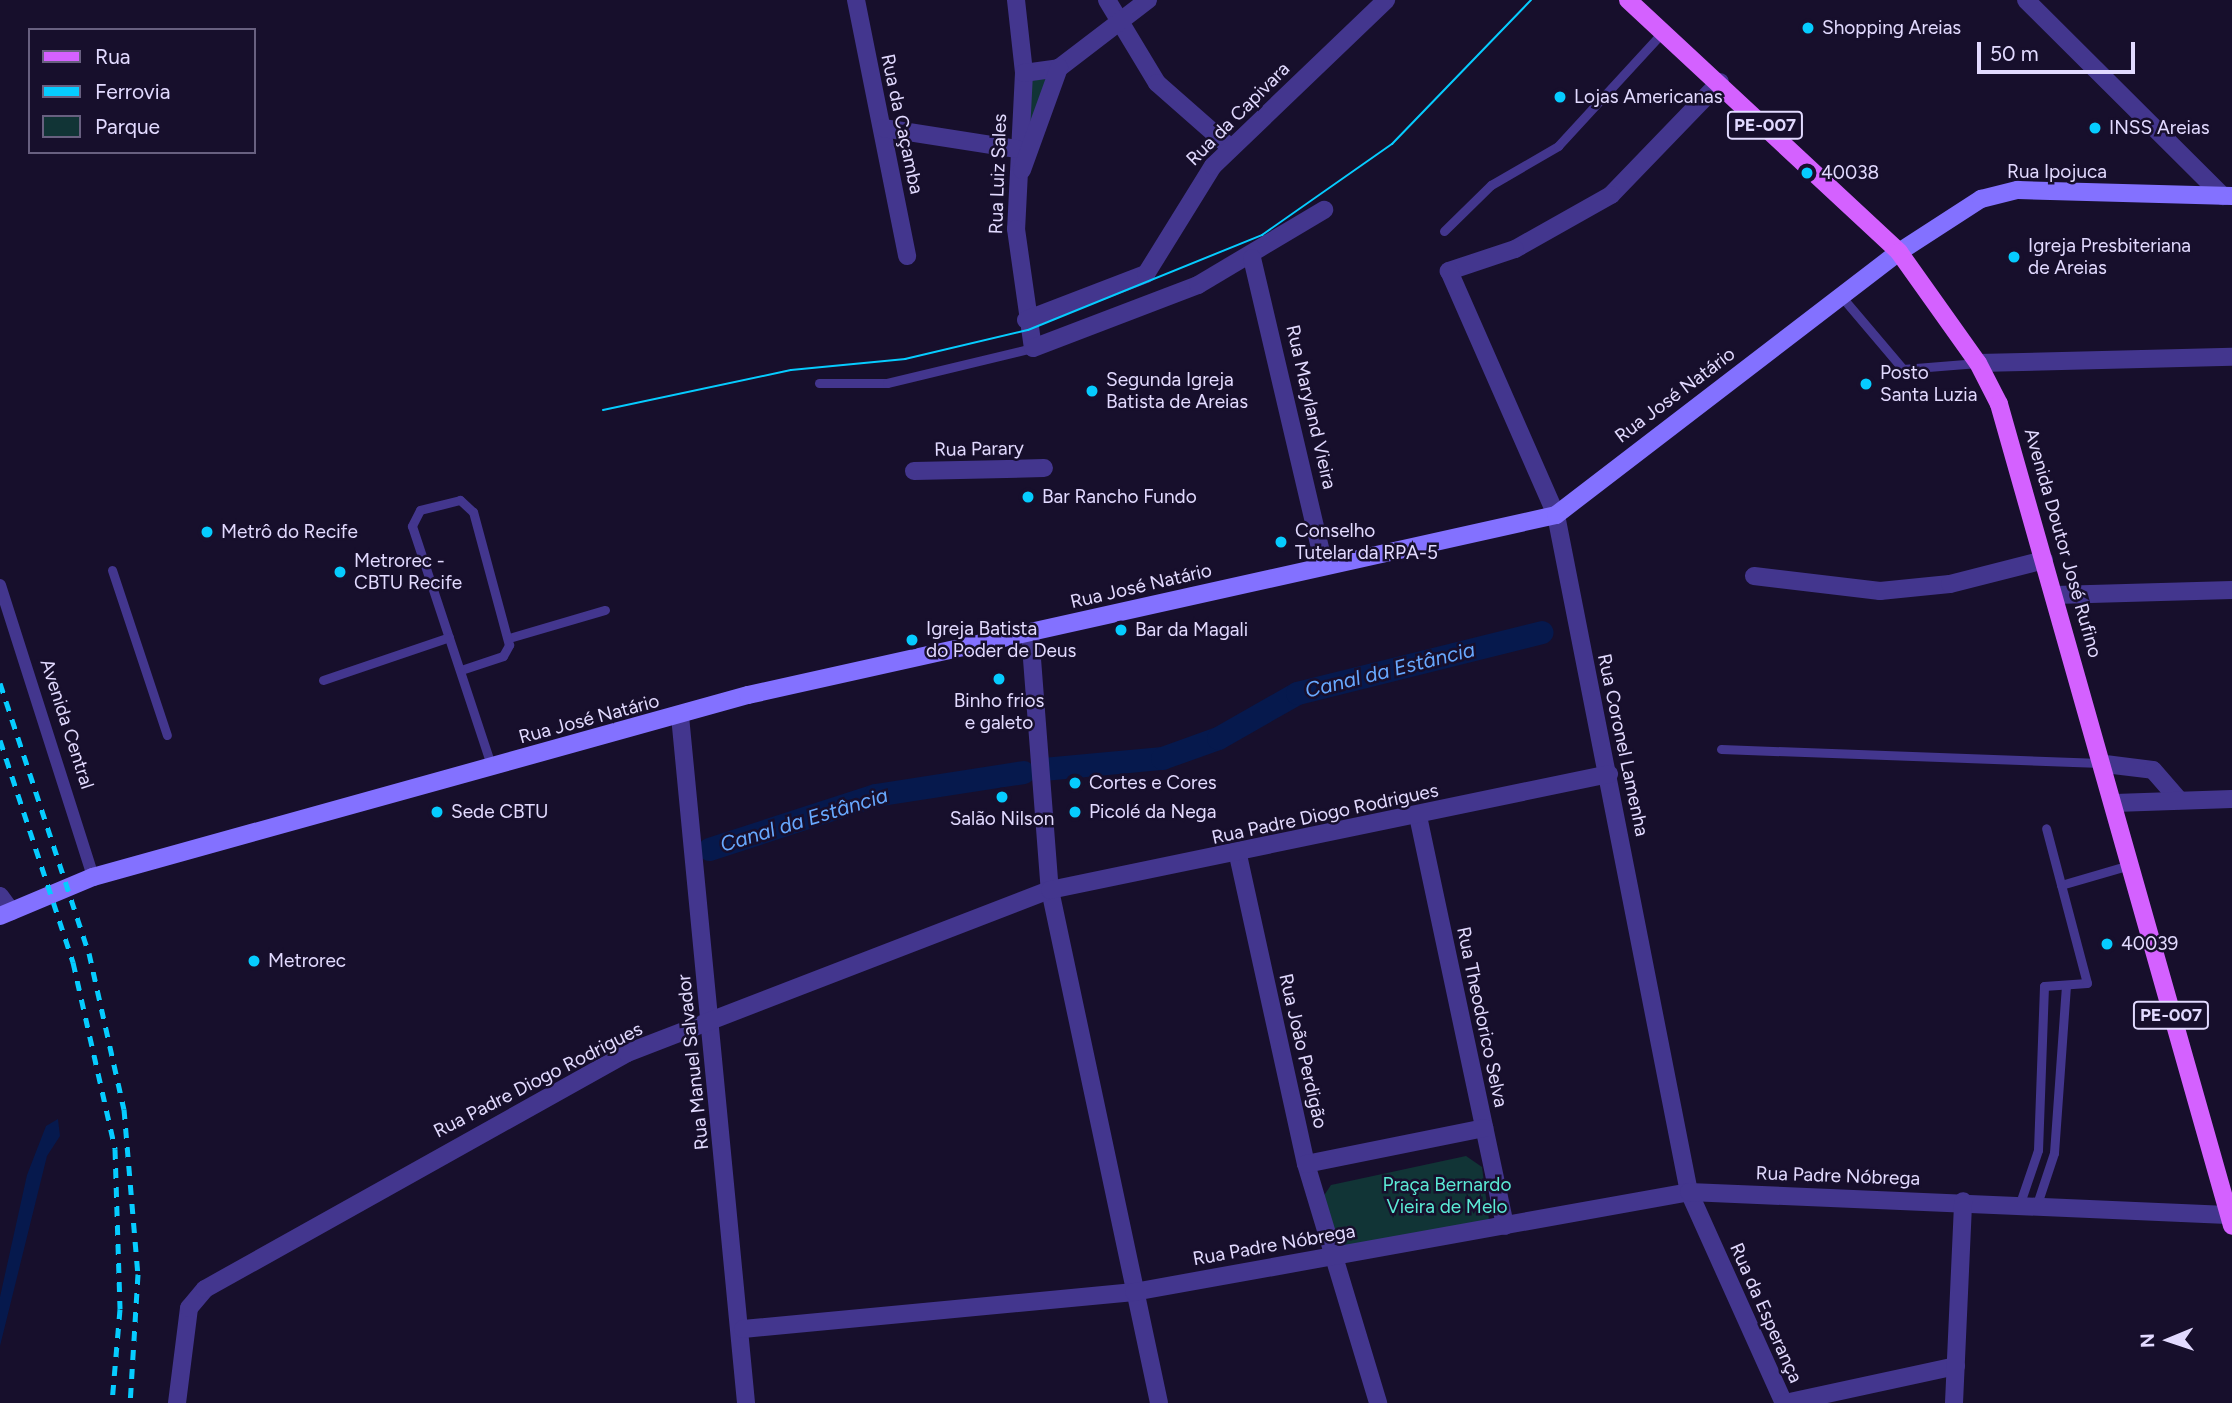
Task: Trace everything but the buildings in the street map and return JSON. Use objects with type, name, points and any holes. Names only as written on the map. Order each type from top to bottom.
[{"type":"main road","name":"Avenida Doutor José Rufino","points":[[1628,0],[1720,82],[1899,253],[1979,363],[2013,435],[2044,560],[2105,764],[2131,865],[2227,1196],[2230,1221]]},
{"type":"main road","name":"Rua Ipojuca","points":[[1899,253],[1996,194],[2227,196]]},
{"type":"main road","name":"Rua José Natário","points":[[6,913],[93,877],[841,673],[1556,515],[1899,253]]},
{"type":"street","name":"Rua da Caçamba","points":[[856,0],[907,256]]},
{"type":"street","name":"Rua Luiz Sales","points":[[1016,0],[1024,73],[1016,187],[1026,320],[1033,348]]},
{"type":"street","points":[[1107,0],[1173,102],[1231,148]]},
{"type":"street","points":[[1024,73],[1059,68],[1122,25],[1147,0]]},
{"type":"street","name":"Rua da Capivara","points":[[1026,320],[1146,274],[1199,181],[1386,0]]},
{"type":"street","points":[[2026,0],[2227,196]]},
{"type":"street","points":[[1016,187],[1059,68]]},
{"type":"street","name":"Rua Coronel Lamenha","points":[[1710,1241],[1689,1192],[1556,515],[1449,271],[1515,249],[1611,195],[1720,82]]},
{"type":"street","points":[[883,128],[1017,149]]},
{"type":"street","points":[[1033,348],[1112,321],[1252,258],[1324,211]]},
{"type":"street","name":"Rua Maryland Vieira","points":[[1252,258],[1324,566]]},
{"type":"street","points":[[1979,363],[2232,357]]},
{"type":"street","name":"Rua Parary","points":[[914,471],[1044,468]]},
{"type":"street","points":[[1754,576],[1880,591],[1950,584],[2044,560]]},
{"type":"street","name":"Avenida Central","points":[[0,585],[93,877]]},
{"type":"street","points":[[2055,595],[2232,590]]},
{"type":"street","points":[[1030,633],[1050,890],[1159,1403]]},
{"type":"street","name":"Rua Manuel Salvador","points":[[680,716],[708,1021],[743,1329],[746,1403]]},
{"type":"street","points":[[2105,764],[2153,769],[2179,800]]},
{"type":"street","name":"Rua Padre Diogo Rodrigues","points":[[177,1403],[189,1308],[205,1289],[615,1060],[708,1021],[1050,890],[1238,855],[1609,774]]},
{"type":"street","points":[[2115,803],[2232,799]]},
{"type":"street","name":"Rua Theodorico Selva","points":[[1418,816],[1505,1226]]},
{"type":"street","name":"Rua João Perdigão","points":[[1238,855],[1306,1164],[1331,1256],[1378,1403]]},
{"type":"street","points":[[0,896],[6,913]]},
{"type":"street","points":[[1306,1164],[1484,1128]]},
{"type":"street","name":"Rua Padre Nóbrega","points":[[743,1329],[1134,1292],[1689,1192],[2028,1203],[2230,1221]]},
{"type":"street","points":[[1954,1403],[1963,1201]]},
{"type":"street","name":"Rua da Esperança","points":[[1710,1241],[1784,1403]]},
{"type":"street","points":[[1784,1403],[1956,1366]]},
{"type":"lane","points":[[1444,231],[1491,185],[1558,146],[1663,32]]},
{"type":"lane","points":[[1841,296],[1903,369],[1979,363]]},
{"type":"lane","points":[[819,383],[887,383],[1033,348]]},
{"type":"lane","points":[[461,670],[503,656],[509,638],[473,512],[460,500],[421,510],[412,522],[492,768]]},
{"type":"lane","points":[[112,570],[167,735]]},
{"type":"lane","points":[[509,638],[605,610]]},
{"type":"lane","points":[[323,680],[449,637]]},
{"type":"lane","points":[[1721,749],[2105,764]]},
{"type":"lane","points":[[2028,1203],[2038,1150],[2043,1091],[2044,986],[2066,987],[2087,983],[2046,828]]},
{"type":"lane","points":[[2061,885],[2131,865]]},
{"type":"lane","points":[[2028,1203],[2054,1153],[2061,1093],[2066,987]]},
{"type":"lane","points":[[2044,1039],[2064,1040]]},
{"type":"lane","points":[[2043,1091],[2061,1093]]},
{"type":"lane","points":[[2038,1150],[2054,1153]]},
{"type":"green space","points":[[1051,76],[1030,135],[1024,83]]},
{"type":"green space","name":"Praça Bernardo Vieira de Melo","points":[[1466,1156],[1482,1167],[1489,1220],[1339,1255],[1323,1197],[1331,1185]]},
{"type":"water","points":[[58,1119],[60,1136],[47,1156],[0,1346],[0,1297],[27,1175],[46,1126]]},
{"type":"waterway","name":"Canal da Estância","points":[[1043,769],[1162,758],[1218,738],[1297,693],[1541,632]]},
{"type":"waterway","name":"Canal da Estância","points":[[709,849],[875,795],[1023,772]]},
{"type":"tram line","points":[[603,410],[791,370],[905,359],[1028,330],[1262,235],[1392,144],[1531,0]]},
{"type":"railway","points":[[0,683],[89,953],[124,1109],[138,1274],[130,1403]]},
{"type":"railway","points":[[0,740],[73,962],[115,1149],[120,1309],[112,1403]]},
{"type":"place","name":"Shopping Areias","points":[[1808,28]]},
{"type":"place","name":"Lojas Americanas","points":[[1560,97]]},
{"type":"place","name":"INSS Areias","points":[[2095,128]]},
{"type":"place","name":"40038","points":[[1807,173]]},
{"type":"place","name":"Igreja Presbiteriana de Areias","points":[[2014,257]]},
{"type":"place","name":"Posto Santa Luzia","points":[[1866,384]]},
{"type":"place","name":"Segunda Igreja Batista de Areias","points":[[1092,391]]},
{"type":"place","name":"Bar Rancho Fundo","points":[[1028,497]]},
{"type":"place","name":"Metrô do Recife","points":[[207,532]]},
{"type":"place","name":"Conselho Tutelar da RPA-5","points":[[1281,542]]},
{"type":"place","name":"Metrorec - CBTU Recife","points":[[340,572]]},
{"type":"place","name":"Bar da Magali","points":[[1121,630]]},
{"type":"place","name":"Igreja Batista do Poder de Deus","points":[[912,640]]},
{"type":"place","name":"Binho frios e galeto","points":[[999,679]]},
{"type":"place","name":"Cortes e Cores","points":[[1075,783]]},
{"type":"place","name":"Salão Nilson","points":[[1002,797]]},
{"type":"place","name":"Sede CBTU","points":[[437,812]]},
{"type":"place","name":"Picolé da Nega","points":[[1075,812]]},
{"type":"place","name":"40039","points":[[2107,944]]},
{"type":"place","name":"Metrorec","points":[[254,961]]}]
